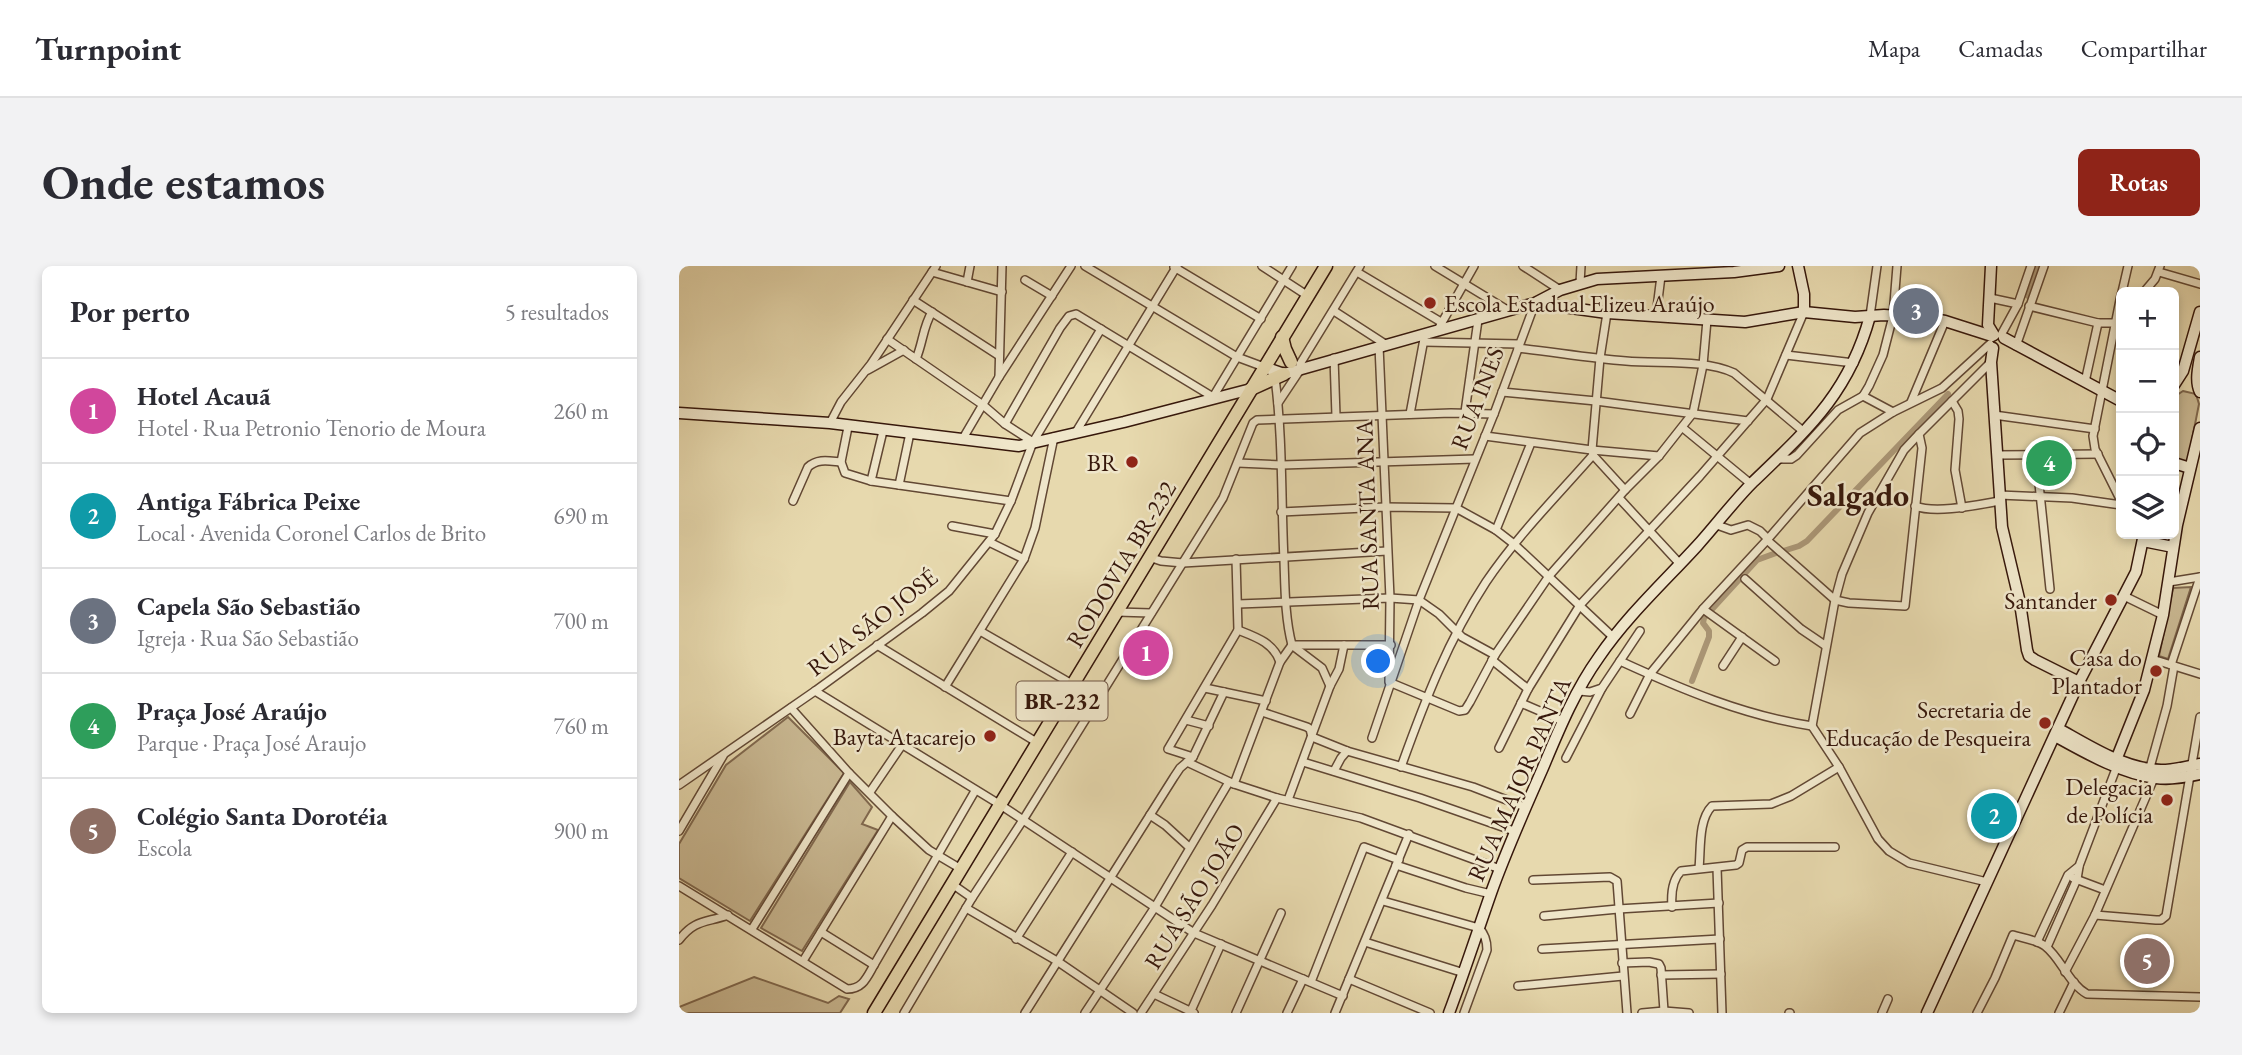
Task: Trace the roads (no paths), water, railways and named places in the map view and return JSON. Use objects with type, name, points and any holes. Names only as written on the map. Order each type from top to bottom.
[{"type":"highway","name":"BR-232","points":[[1251,389],[1326,266]]},
{"type":"highway","points":[[1282,337],[1285,349],[1300,365]]},
{"type":"highway","points":[[1251,389],[1279,376]]},
{"type":"highway","name":"RODOVIA BR-232","points":[[874,1013],[1251,389]]},
{"type":"main road","points":[[1267,362],[1279,376],[1300,365],[1382,345],[1424,339],[1440,326],[1509,312],[1580,283],[1617,277],[1734,272],[1779,266]]},
{"type":"main road","points":[[1798,266],[1804,294],[1804,312]]},
{"type":"main road","points":[[1991,266],[1988,325],[1997,340],[1991,362],[2002,527],[2029,656],[2078,682]]},
{"type":"main road","points":[[1535,303],[1607,313],[1745,322],[1804,312],[1945,321],[2016,346],[2116,398]]},
{"type":"main road","points":[[2179,377],[2200,312]]},
{"type":"main road","name":"RUA MAJOR PANTA","points":[[1449,1013],[1514,831],[1563,721],[1598,658],[1613,637],[1751,484],[1804,432],[1838,390],[1862,346],[1870,316]]},
{"type":"main road","points":[[2179,383],[2187,382],[2198,389],[2200,357]]},
{"type":"main road","points":[[1267,362],[1300,365]]},
{"type":"main road","points":[[679,413],[830,423],[1019,446],[1251,389]]},
{"type":"main road","points":[[2179,510],[2199,436]]},
{"type":"main road","points":[[2179,465],[2190,468]]},
{"type":"main road","points":[[1927,1013],[2078,682],[2136,572],[2143,539]]},
{"type":"main road","points":[[2149,539],[2173,547]]},
{"type":"main road","points":[[2116,763],[2144,690],[2152,659],[2169,582],[2174,539]]},
{"type":"main road","points":[[2057,732],[2090,755],[2151,775],[2195,770]]},
{"type":"street","points":[[967,282],[970,266]]},
{"type":"street","points":[[999,377],[1002,266]]},
{"type":"street","points":[[962,440],[999,377],[1072,266]]},
{"type":"street","points":[[1085,266],[1237,357],[1267,362]]},
{"type":"street","points":[[1262,266],[1308,296]]},
{"type":"street","points":[[1005,424],[1065,321],[1073,314],[1213,397],[1292,266]]},
{"type":"street","points":[[1435,266],[1509,312]]},
{"type":"street","points":[[1278,403],[1359,269],[1440,326],[1474,266]]},
{"type":"street","points":[[1523,266],[1560,290]]},
{"type":"street","points":[[1580,283],[1581,266]]},
{"type":"street","name":"RUA MAJOR PANTA","points":[[1870,316],[1877,266]]},
{"type":"street","name":"RUA MAJOR PANTA","points":[[1777,459],[1791,459],[1797,455],[1839,410],[1863,396],[1878,369],[1893,316],[1897,266]]},
{"type":"street","points":[[1630,714],[1650,674],[1707,612],[1860,433],[1911,402],[1942,388],[1997,340],[2018,303],[2031,266]]},
{"type":"street","points":[[2016,346],[2043,266]]},
{"type":"street","points":[[2123,287],[2128,266]]},
{"type":"street","points":[[1076,432],[1175,267],[1261,319]]},
{"type":"street","points":[[830,423],[841,402],[865,372],[934,269],[1002,292]]},
{"type":"street","points":[[2147,287],[2160,269],[2200,284]]},
{"type":"street","points":[[1656,316],[1665,273]]},
{"type":"street","points":[[1025,280],[1052,296]]},
{"type":"street","points":[[1990,298],[2018,303]]},
{"type":"street","points":[[913,299],[998,355]]},
{"type":"street","name":"RUA INES","points":[[1389,682],[1535,303]]},
{"type":"street","points":[[2029,306],[2098,323],[2116,320]]},
{"type":"street","points":[[1334,311],[1382,345]]},
{"type":"street","points":[[916,359],[924,336],[925,323],[932,312]]},
{"type":"street","points":[[1499,748],[1528,689],[1580,605],[1767,399],[1804,312]]},
{"type":"street","points":[[1401,768],[1426,698],[1456,633],[1514,544],[1592,452],[1599,358],[1607,313]]},
{"type":"street","points":[[1465,412],[1478,320]]},
{"type":"street","points":[[1372,738],[1389,682],[1458,711],[1465,709],[1493,657],[1549,576],[1659,456],[1693,413],[1703,365],[1707,320]]},
{"type":"street","points":[[1911,402],[1945,321]]},
{"type":"street","points":[[2085,382],[2098,323]]},
{"type":"street","points":[[2116,328],[2101,389],[2094,442],[2116,492]]},
{"type":"street","name":"RUA SÃO JOSÉ","points":[[679,785],[815,691],[949,591],[995,534],[1011,501],[1033,442],[1101,329]]},
{"type":"street","points":[[887,339],[1033,442]]},
{"type":"street","points":[[1410,414],[1424,339],[1518,346],[1599,358],[1725,369],[1767,399],[1804,432]]},
{"type":"street","name":"RUA SANTA ANA","points":[[1382,345],[1391,645],[1389,682]]},
{"type":"street","points":[[865,372],[904,350]]},
{"type":"street","points":[[1786,355],[1854,363]]},
{"type":"street","points":[[1334,358],[1336,416]]},
{"type":"street","points":[[1987,882],[1909,863],[1889,851],[1878,839],[1839,767],[1812,726],[1835,600],[1857,535],[1904,450],[1991,362]]},
{"type":"street","points":[[1279,376],[1281,512],[1288,629],[1292,645],[1319,666],[1330,686]]},
{"type":"street","points":[[1501,392],[1596,401],[1748,421]]},
{"type":"street","points":[[1863,396],[1893,412]]},
{"type":"street","points":[[1952,401],[1959,419],[1955,470],[1962,508]]},
{"type":"street","points":[[904,1013],[972,898],[1223,498],[1253,423],[1257,420],[1336,416],[1465,412],[1494,414]]},
{"type":"street","points":[[1994,415],[2095,429]]},
{"type":"street","points":[[848,427],[841,462],[845,473],[871,481],[1011,501]]},
{"type":"street","points":[[1683,428],[1751,484]]},
{"type":"street","points":[[871,481],[883,431]]},
{"type":"street","points":[[899,485],[910,433]]},
{"type":"street","points":[[1717,524],[1731,530],[1748,525],[1760,531],[1835,600],[1905,606],[1922,448],[1919,434]]},
{"type":"street","points":[[1485,436],[1592,452],[1659,456]]},
{"type":"street","points":[[945,687],[1024,559],[1035,528],[1054,437]]},
{"type":"street","points":[[1496,530],[1531,443]]},
{"type":"street","points":[[1592,452],[1625,490]]},
{"type":"street","points":[[1997,455],[2098,454]]},
{"type":"street","points":[[2036,455],[2050,589]]},
{"type":"street","points":[[2038,469],[2060,470],[2063,467],[2063,455]]},
{"type":"street","points":[[1238,463],[1282,465],[1475,459]]},
{"type":"street","points":[[793,501],[812,463],[819,460],[841,462]]},
{"type":"street","points":[[1915,506],[1923,509],[1962,508],[1999,498],[2041,496],[2116,503]]},
{"type":"street","points":[[1619,498],[1680,564]]},
{"type":"street","points":[[1281,512],[1385,507],[1456,508],[1496,530],[1514,544],[1613,637]]},
{"type":"street","points":[[952,526],[995,534]]},
{"type":"street","points":[[989,542],[1024,559]]},
{"type":"street","points":[[1149,557],[1183,563],[1388,551]]},
{"type":"street","points":[[1236,559],[1238,630],[1168,749],[1232,783],[1277,798],[1361,818],[1500,869]]},
{"type":"street","points":[[2065,972],[2095,915],[2151,775],[2173,666],[2200,577],[2169,582]]},
{"type":"street","points":[[1745,579],[1801,629],[1826,646]]},
{"type":"street","points":[[2124,596],[2163,615]]},
{"type":"street","points":[[1238,604],[1390,598],[1419,600],[1439,614],[1456,633],[1493,657],[1528,689]]},
{"type":"street","points":[[1117,612],[1151,613]]},
{"type":"street","points":[[1707,612],[1775,661]]},
{"type":"street","points":[[1238,630],[1271,647],[1277,652],[1280,662]]},
{"type":"street","points":[[980,631],[1072,684]]},
{"type":"street","points":[[1566,758],[1602,688],[1640,631]]},
{"type":"street","points":[[1723,666],[1742,637]]},
{"type":"street","points":[[877,645],[1038,743]]},
{"type":"street","points":[[1292,645],[1391,645]]},
{"type":"street","points":[[1085,1013],[1232,783],[1280,662],[1292,645]]},
{"type":"street","points":[[1288,800],[1330,686],[1339,669],[1344,645]]},
{"type":"street","points":[[2152,659],[2200,674]]},
{"type":"street","points":[[1620,661],[1700,695],[1777,719],[1812,726]]},
{"type":"street","points":[[1205,688],[1266,701]]},
{"type":"street","points":[[1579,691],[1590,692],[1602,688]]},
{"type":"street","points":[[815,691],[999,804],[1194,933],[1343,996]]},
{"type":"street","points":[[1025,1013],[1174,777],[1190,759],[1224,692]]},
{"type":"street","points":[[1521,703],[1563,721]]},
{"type":"street","points":[[790,708],[892,816],[939,856],[961,869]]},
{"type":"street","points":[[1262,712],[1307,727],[1312,737]]},
{"type":"street","points":[[2095,915],[2156,920],[2164,918],[2195,770],[2200,717]]},
{"type":"street","points":[[1186,720],[1209,726]]},
{"type":"street","points":[[1312,737],[1401,768],[1473,787],[1525,807]]},
{"type":"street","points":[[870,792],[902,745]]},
{"type":"street","points":[[1334,771],[1347,751]]},
{"type":"street","points":[[679,831],[725,752]]},
{"type":"street","points":[[1303,762],[1514,831]]},
{"type":"street","points":[[2047,947],[2077,879],[2079,866],[2116,763]]},
{"type":"street","points":[[1699,868],[1704,821],[1706,812],[1712,806],[1771,804],[1791,796],[1839,767]]},
{"type":"street","points":[[752,929],[849,772]]},
{"type":"street","points":[[679,886],[847,989],[859,986],[939,856],[975,791]]},
{"type":"street","name":"RUA SÃO JOÃO","points":[[1141,1013],[1277,798]]},
{"type":"street","points":[[1150,815],[1189,847]]},
{"type":"street","points":[[803,961],[892,816]]},
{"type":"street","points":[[1335,1013],[1409,834]]},
{"type":"street","points":[[1672,907],[1673,885],[1681,871],[1736,865],[1742,850],[1748,847],[1835,847]]},
{"type":"street","points":[[1287,1013],[1307,980],[1364,848],[1466,888],[1491,894]]},
{"type":"street","points":[[1016,939],[1072,852]]},
{"type":"street","points":[[2037,942],[2068,875],[2079,866]]},
{"type":"street","points":[[1717,868],[1721,1013]]},
{"type":"street","points":[[2068,875],[2105,890]]},
{"type":"street","points":[[1532,880],[1610,877],[1617,881],[1627,1013]]},
{"type":"street","points":[[952,884],[972,898]]},
{"type":"street","points":[[1383,901],[1479,928],[1487,943],[1487,950],[1464,1013]]},
{"type":"street","points":[[1544,916],[1719,903]]},
{"type":"street","points":[[966,908],[1057,961],[1133,1013]]},
{"type":"street","points":[[1236,1013],[1281,913]]},
{"type":"street","points":[[679,940],[687,929],[697,923],[728,915]]},
{"type":"street","points":[[821,932],[874,965]]},
{"type":"street","points":[[1977,1013],[2013,935],[2047,947],[2083,992],[2092,995],[2200,998]]},
{"type":"street","points":[[1542,949],[1720,939]]},
{"type":"street","points":[[1365,942],[1464,973]]},
{"type":"street","points":[[1154,995],[1192,1013],[1221,944]]},
{"type":"street","points":[[1622,963],[1659,964],[1664,1011]]},
{"type":"street","points":[[1661,971],[1721,974]]},
{"type":"street","points":[[1518,986],[1623,976]]},
{"type":"street","points":[[1349,979],[1430,1013]]},
{"type":"street","points":[[2059,1013],[2074,982]]},
{"type":"street","points":[[1882,1013],[1888,999]]},
{"type":"street","points":[[1644,1013],[1684,1012]]},
{"type":"waterway","points":[[2028,296],[2039,266]]},
{"type":"waterway","points":[[1780,552],[1807,541],[1948,394]]},
{"type":"waterway","points":[[1692,681],[1709,637],[1709,631],[1703,623],[1704,618],[1757,560],[1776,553]]},
{"type":"place","name":"Escola Estadual Elizeu Araújo","points":[[1430,303]]},
{"type":"place","name":"Capela São Sebastião","points":[[1916,311]]},
{"type":"place","name":"BR","points":[[1132,462]]},
{"type":"place","name":"Praça José Araújo","points":[[2049,463]]},
{"type":"place","name":"Santander","points":[[2111,600]]},
{"type":"place","name":"Hotel Acauã","points":[[1146,653]]},
{"type":"place","name":"Casa do Plantador","points":[[2156,671]]},
{"type":"place","name":"Secretaria de Educação de Pesqueira","points":[[2045,723]]},
{"type":"place","name":"Bayta Atacarejo","points":[[990,736]]},
{"type":"place","name":"Delegacia de Polícia","points":[[2167,800]]},
{"type":"place","name":"Antiga Fábrica Peixe","points":[[1994,816]]},
{"type":"place","name":"Colégio Santa Dorotéia","points":[[2147,961]]},
{"type":"district","name":"Salgado","points":[[1858,495]]}]
